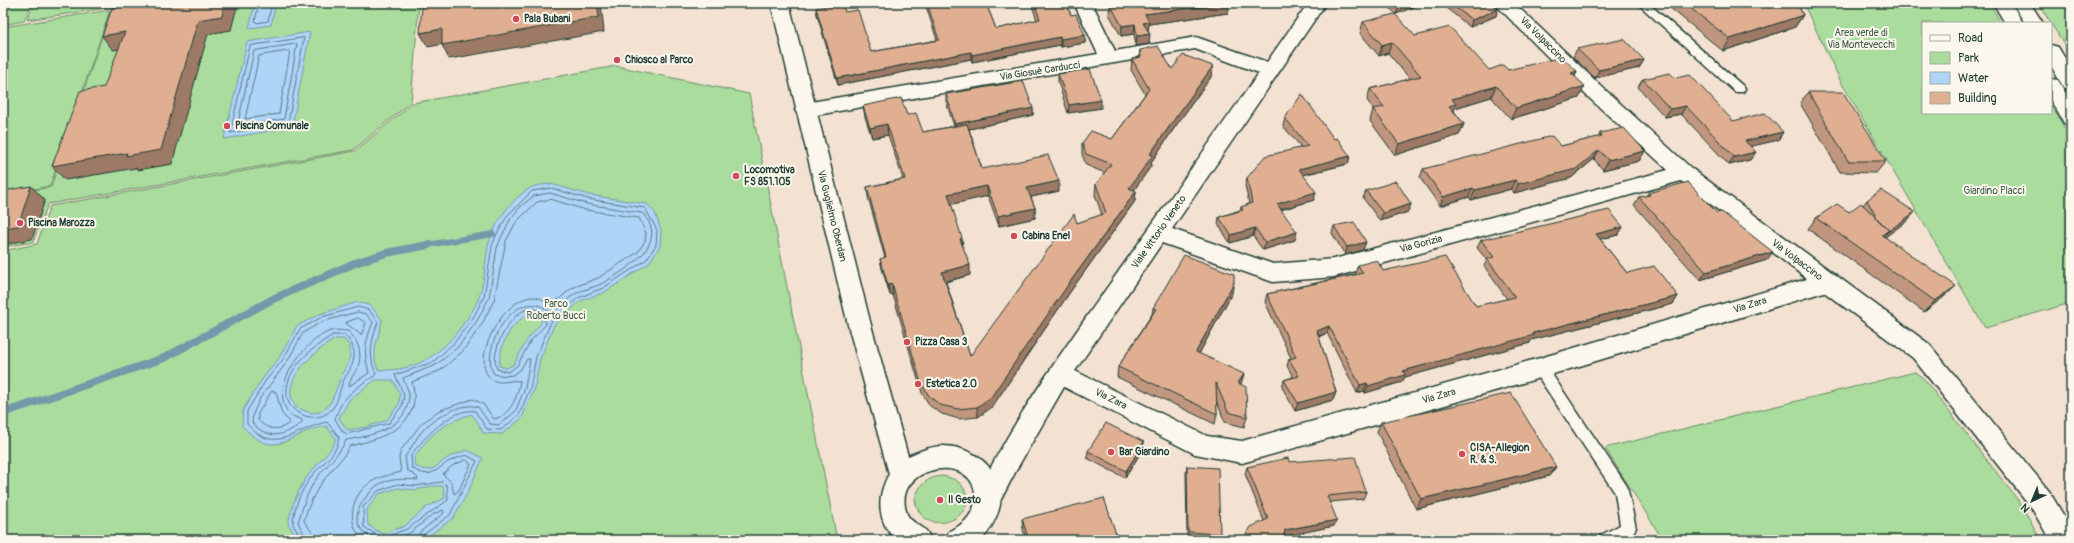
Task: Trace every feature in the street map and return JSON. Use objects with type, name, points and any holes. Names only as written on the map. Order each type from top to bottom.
[{"type":"street","name":"Via Guglielmo Oberdan","points":[[780,3],[805,110],[887,429],[902,476]]},
{"type":"street","points":[[1083,3],[1110,59]]},
{"type":"street","name":"Viale Vittorio Veneto","points":[[989,497],[1006,464],[1060,374],[1317,3]]},
{"type":"street","name":"Via Volpaccino","points":[[1503,3],[1593,90],[1684,173],[1827,282],[1921,351],[2040,499],[2064,540]]},
{"type":"street","points":[[2002,3],[2013,22]]},
{"type":"street","points":[[2021,3],[2033,22]]},
{"type":"street","name":"Via Giosuè Carducci","points":[[805,110],[1110,59],[1196,43],[1271,70]]},
{"type":"street","points":[[2052,53],[2071,83]]},
{"type":"street","points":[[2052,87],[2071,118]]},
{"type":"street","name":"Via Gorizia","points":[[1158,233],[1273,273],[1334,268],[1684,173]]},
{"type":"street","name":"Via Zara","points":[[1060,374],[1204,446],[1242,452],[1540,368],[1827,282]]},
{"type":"street","points":[[887,429],[925,460]]},
{"type":"street","points":[[913,539],[900,526],[894,514],[892,501],[895,488],[902,476],[912,466],[925,460],[940,457],[955,458],[969,464],[980,473],[986,484],[989,497],[987,510],[982,522],[972,532],[958,540]]},
{"type":"street","points":[[969,464],[1006,464]]},
{"type":"lane","points":[[1642,3],[1739,89]]},
{"type":"lane","points":[[1540,368],[1622,491],[1628,528],[1606,540]]},
{"type":"green space","points":[[3,3],[32,3],[24,21],[3,25]]},
{"type":"green space","points":[[34,3],[140,3],[27,20]]},
{"type":"green space","name":"Piscina Comunale","points":[[153,3],[419,3],[411,102],[353,150],[48,204],[33,242],[3,247],[3,196],[51,187],[111,10]]},
{"type":"green space","name":"Giardino Placci","points":[[1803,3],[1989,3],[2000,22],[1922,22],[1922,114],[2052,114],[2052,107],[2071,139],[2071,303],[1985,328],[1841,82]]},
{"type":"green space","points":[[2038,3],[2071,3],[2071,55],[2052,25],[2052,22],[2050,22]]},
{"type":"green space","points":[[110,10],[50,186],[3,195],[3,27]]},
{"type":"green space","name":"Parco Roberto Bucci","points":[[616,66],[749,94],[837,540],[3,540],[3,251],[37,244],[50,206],[355,151],[413,103]]},
{"type":"green space","points":[[1915,372],[1924,379],[2021,504],[2041,540],[1663,540],[1605,448]]},
{"type":"green space","points":[[943,476],[959,482],[965,491],[967,502],[963,511],[956,518],[947,522],[936,522],[927,519],[919,512],[915,499],[919,489],[925,482],[933,478]]},
{"type":"water","points":[[255,3],[276,3],[271,25],[249,28]]},
{"type":"water","points":[[310,32],[292,127],[224,139],[247,42]]},
{"type":"water","points":[[551,184],[589,195],[647,204],[655,213],[661,230],[660,246],[649,263],[605,292],[580,301],[554,325],[540,359],[534,390],[522,418],[502,434],[483,433],[477,421],[471,414],[438,430],[414,457],[415,466],[425,470],[432,469],[453,455],[467,450],[483,458],[467,494],[453,518],[423,540],[299,540],[288,524],[291,510],[306,479],[331,448],[336,438],[326,426],[307,431],[287,441],[272,444],[258,440],[242,426],[243,410],[263,378],[279,358],[297,326],[320,314],[358,302],[371,306],[382,320],[375,350],[378,370],[405,368],[427,359],[447,344],[469,317],[475,306],[482,288],[490,238],[498,221],[516,199],[530,188]],"holes":[[[533,312],[540,314],[542,322],[527,340],[514,364],[507,368],[499,366],[504,341],[513,327],[525,316]],[[335,339],[344,339],[350,346],[349,361],[334,396],[326,408],[321,412],[315,413],[296,407],[291,396],[291,388],[294,379],[313,355]],[[375,380],[393,380],[400,394],[399,404],[387,420],[367,427],[347,430],[339,418],[350,399]],[[431,486],[443,486],[445,498],[427,507],[405,526],[382,534],[368,525],[367,509],[379,494],[398,488],[415,490]]]},
{"type":"building","points":[[145,3],[225,3],[222,16],[198,20],[161,150],[126,156],[127,153],[52,166],[80,91],[104,87],[125,32],[102,36],[112,8]]},
{"type":"building","name":"Pala Bubani","points":[[422,3],[597,3],[599,17],[442,45],[442,29],[420,33]]},
{"type":"building","points":[[842,3],[845,12],[858,10],[871,52],[939,40],[927,3],[986,3],[996,29],[1040,19],[1034,3],[1066,3],[1071,15],[1076,14],[1085,35],[1061,39],[1060,37],[972,55],[971,52],[837,78],[816,8]]},
{"type":"building","points":[[1228,3],[1145,14],[1149,22],[1143,23],[1150,34],[1137,36],[1135,24],[1122,26],[1110,4]]},
{"type":"building","points":[[1396,3],[1406,3],[1399,6]]},
{"type":"building","points":[[1450,3],[1490,3],[1498,9],[1472,20]]},
{"type":"building","points":[[1684,3],[1797,3],[1803,15],[1730,39]]},
{"type":"building","points":[[1395,14],[1415,36],[1450,27],[1489,70],[1503,65],[1508,70],[1562,57],[1577,71],[1571,73],[1585,86],[1516,108],[1496,86],[1452,99],[1456,104],[1449,106],[1464,124],[1399,144],[1373,109],[1384,107],[1370,89],[1421,76],[1392,42],[1382,45],[1363,22]]},
{"type":"building","points":[[1624,39],[1644,60],[1599,70],[1577,49]]},
{"type":"building","points":[[1158,46],[1172,69],[1183,55],[1213,66],[1150,154],[1153,155],[1129,188],[1136,191],[1070,282],[991,397],[977,407],[958,409],[940,405],[929,396],[921,383],[892,284],[888,285],[880,259],[886,257],[867,187],[905,179],[887,124],[870,128],[863,106],[901,98],[907,115],[916,113],[923,132],[967,124],[982,169],[1048,155],[1059,181],[1027,188],[1035,208],[998,216],[987,186],[948,194],[962,238],[960,239],[970,265],[942,272],[970,356],[1074,214],[1077,223],[1106,213],[1096,184],[1111,164],[1086,154],[1082,143],[1091,131],[1112,139],[1149,89],[1132,59],[1141,57],[1140,50]]},
{"type":"building","points":[[1090,69],[1101,100],[1069,105],[1058,74]]},
{"type":"building","points":[[1670,73],[1675,78],[1690,75],[1733,121],[1765,113],[1783,132],[1745,141],[1756,152],[1734,157],[1686,106],[1670,109],[1643,79]]},
{"type":"building","points":[[1023,81],[1033,108],[955,124],[946,94]]},
{"type":"building","points":[[1808,92],[1843,92],[1886,161],[1848,161]]},
{"type":"building","points":[[1302,94],[1334,139],[1337,138],[1350,156],[1299,169],[1316,192],[1277,204],[1297,232],[1265,242],[1255,228],[1231,235],[1219,217],[1243,210],[1241,207],[1252,203],[1247,178],[1265,156],[1308,146],[1285,118]]},
{"type":"building","points":[[1624,128],[1645,151],[1608,160],[1599,150],[1576,169],[1518,184],[1515,180],[1475,190],[1473,188],[1443,197],[1423,169],[1552,136],[1561,146],[1602,136],[1600,133]]},
{"type":"building","points":[[1396,181],[1411,204],[1383,213],[1366,191]]},
{"type":"building","points":[[1688,182],[1717,213],[1722,212],[1773,252],[1706,272],[1639,197],[1650,195],[1648,193]]},
{"type":"building","points":[[31,186],[18,226],[3,228],[3,191]]},
{"type":"building","points":[[1881,190],[1915,212],[1886,233],[1889,230],[1878,220],[1867,200]]},
{"type":"building","points":[[1861,203],[1889,230],[1882,235],[1956,286],[1935,301],[1816,218],[1837,204],[1849,212]]},
{"type":"building","points":[[1609,210],[1623,227],[1596,234],[1627,273],[1654,266],[1678,296],[1533,333],[1534,335],[1403,371],[1405,375],[1368,386],[1367,383],[1360,385],[1329,326],[1317,331],[1336,392],[1298,403],[1284,380],[1299,376],[1289,359],[1296,357],[1267,294],[1363,273],[1358,265],[1377,260],[1383,271],[1445,257],[1476,306],[1515,297],[1487,259],[1494,257],[1481,240]]},
{"type":"building","points":[[1354,222],[1366,242],[1347,247],[1334,226]]},
{"type":"building","points":[[1184,255],[1234,274],[1234,282],[1196,352],[1244,374],[1238,383],[1246,387],[1247,417],[1228,412],[1216,383],[1217,414],[1118,367],[1156,309],[1153,308]]},
{"type":"building","name":"CISA-Allegion R. & S.","points":[[1511,393],[1556,467],[1421,499],[1381,422]]},
{"type":"building","points":[[1106,423],[1144,442],[1126,471],[1088,451]]},
{"type":"building","points":[[1355,457],[1366,492],[1327,496],[1337,520],[1285,530],[1283,540],[1245,540],[1244,537],[1251,527],[1268,519],[1247,467],[1288,458],[1289,462]]},
{"type":"building","points":[[1187,466],[1218,468],[1220,534],[1188,532]]},
{"type":"building","points":[[1104,498],[1118,540],[1029,540],[1022,519]]},
{"type":"waterway","points":[[421,246],[493,234]]},
{"type":"waterway","points":[[3,413],[164,358],[273,299],[355,263],[386,253],[428,245]]},
{"type":"place","name":"Pala Bubani","points":[[516,19]]},
{"type":"place","name":"Chiosco al Parco","points":[[617,60]]},
{"type":"place","name":"Piscina Comunale","points":[[227,126]]},
{"type":"place","name":"Locomotiva FS 851.105","points":[[736,176]]},
{"type":"place","name":"Piscina Marozza","points":[[20,223]]},
{"type":"place","name":"Cabina Enel","points":[[1014,236]]},
{"type":"place","name":"Pizza Casa 3","points":[[907,342]]},
{"type":"place","name":"Estetica 2.0","points":[[918,384]]},
{"type":"place","name":"Bar Giardino","points":[[1111,452]]},
{"type":"place","name":"CISA-Allegion R. & S.","points":[[1462,454]]},
{"type":"place","name":"Il Gesto","points":[[940,500]]},
{"type":"park label","name":"Area verde di Via Montevecchi","points":[[1861,38]]}]
